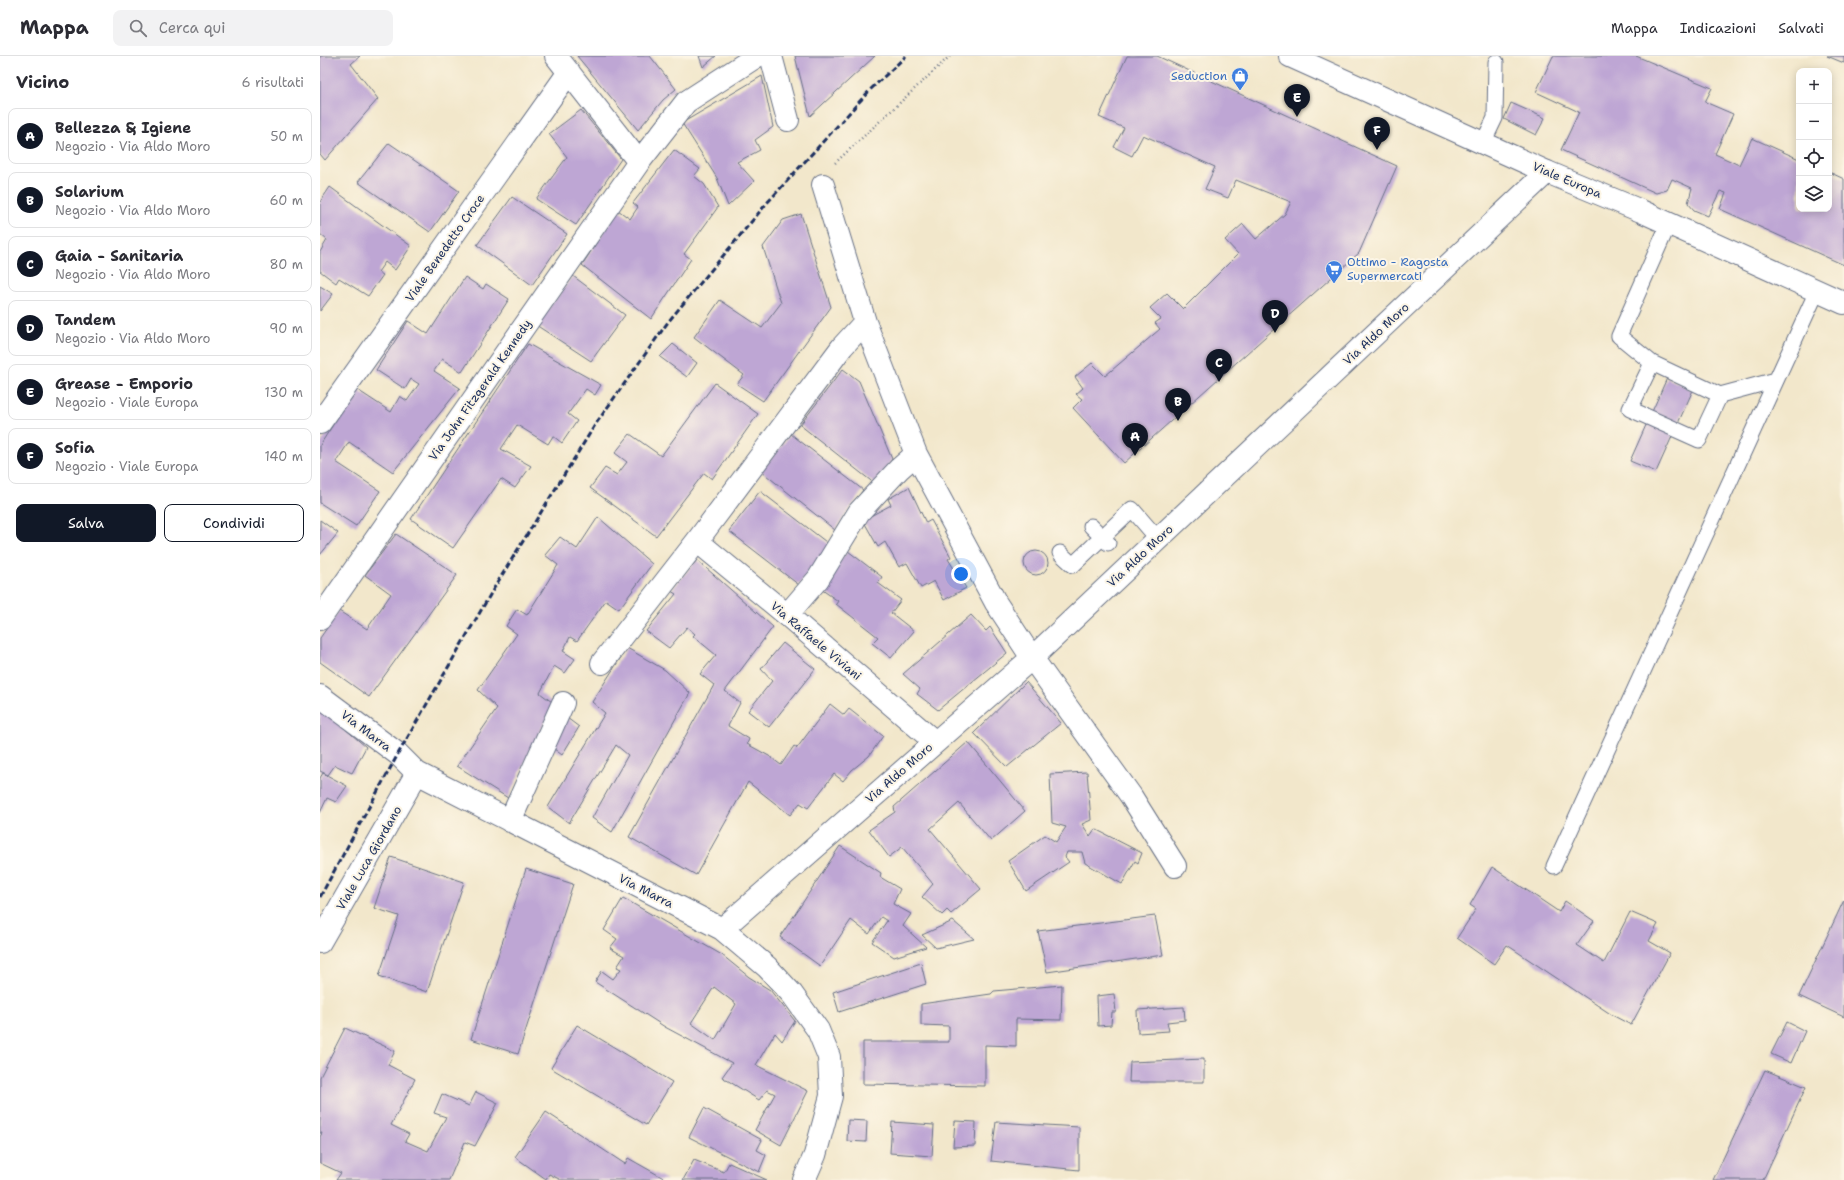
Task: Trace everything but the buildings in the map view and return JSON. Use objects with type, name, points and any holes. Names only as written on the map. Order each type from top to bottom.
[{"type":"street","name":"Via John Fitzgerald Kennedy","points":[[320,619],[639,162],[686,102],[757,56]]},
{"type":"street","points":[[771,56],[788,120]]},
{"type":"street","name":"Viale Europa","points":[[1290,56],[1547,172],[1668,223],[1844,304]]},
{"type":"street","points":[[563,64],[639,162]]},
{"type":"street","name":"Viale Benedetto Croce","points":[[320,423],[563,64]]},
{"type":"street","name":"Via Aldo Moro","points":[[722,930],[1032,658],[1547,172]]},
{"type":"street","points":[[823,185],[866,322],[916,454],[996,603],[1032,658],[1131,796],[1175,866]]},
{"type":"street","points":[[602,663],[842,347],[866,322]]},
{"type":"street","points":[[787,615],[818,579],[859,512],[899,469],[916,454]]},
{"type":"street","name":"Via Raffaele Viviani","points":[[696,541],[787,615],[935,742]]},
{"type":"street","name":"Via Marra","points":[[320,696],[398,754],[417,773],[722,930],[767,967],[792,994],[818,1030],[829,1057],[831,1096],[815,1155],[804,1180]]},
{"type":"street","points":[[510,821],[563,703]]},
{"type":"street","name":"Viale Luca Giordano","points":[[320,942],[417,773]]},
{"type":"lane","points":[[1483,143],[1495,118],[1496,62]]},
{"type":"lane","points":[[1668,223],[1619,336],[1652,363],[1720,395],[1776,380]]},
{"type":"lane","points":[[1554,866],[1817,291]]},
{"type":"lane","points":[[1652,363],[1630,409],[1699,440],[1720,395]]},
{"type":"lane","points":[[1060,553],[1072,565],[1106,540],[1132,509],[1158,539]]},
{"type":"lane","points":[[1091,526],[1106,540]]},
{"type":"path","points":[[823,185],[824,174],[950,56]]},
{"type":"railway","points":[[320,897],[398,754],[494,588],[595,425],[668,322],[767,203],[871,89],[906,56]]},
{"type":"place","name":"Seduction","points":[[1240,91]]},
{"type":"place","name":"Grease - Emporio","points":[[1297,117]]},
{"type":"place","name":"Sofia","points":[[1377,150]]},
{"type":"place","name":"Ottimo - Ragosta Supermercati","points":[[1334,284]]},
{"type":"place","name":"Tandem","points":[[1275,333]]},
{"type":"place","name":"Gaia - Sanitaria","points":[[1219,382]]},
{"type":"place","name":"Solarium","points":[[1178,421]]},
{"type":"place","name":"Bellezza & Igiene","points":[[1135,456]]}]
